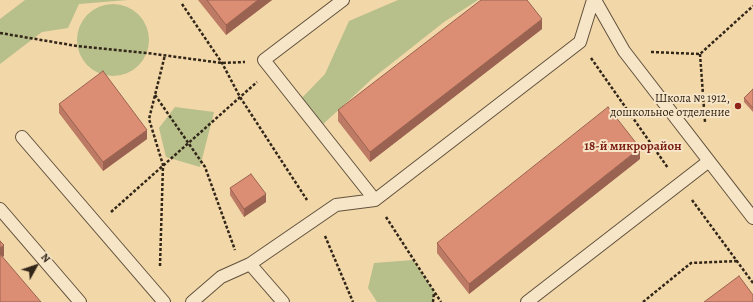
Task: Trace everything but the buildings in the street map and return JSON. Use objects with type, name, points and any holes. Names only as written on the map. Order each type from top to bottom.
[{"type":"lane","points":[[343,0],[264,60],[375,200]]},
{"type":"lane","points":[[192,302],[221,277],[250,264],[336,205],[375,200],[580,42],[594,0]]},
{"type":"lane","points":[[594,0],[624,51],[753,218]]},
{"type":"lane","points":[[22,136],[162,299]]},
{"type":"lane","points":[[527,302],[709,161]]},
{"type":"lane","points":[[0,209],[80,302]]},
{"type":"lane","points":[[250,264],[283,302]]},
{"type":"path","points":[[182,4],[222,63],[240,97],[280,157],[317,218],[353,302]]},
{"type":"path","points":[[624,51],[700,54],[753,6]]},
{"type":"path","points":[[0,33],[77,46],[165,55],[222,63],[264,60],[263,76],[97,224]]},
{"type":"path","points":[[580,42],[680,184],[753,283]]},
{"type":"path","points":[[700,54],[706,123]]},
{"type":"path","points":[[162,299],[163,165],[148,119],[165,55]]},
{"type":"path","points":[[155,95],[205,167],[235,250],[250,264]]},
{"type":"path","points":[[375,200],[441,302]]},
{"type":"path","points":[[643,302],[691,264],[738,261]]},
{"type":"path","points":[[432,302],[434,292]]},
{"type":"green space","points":[[25,0],[128,0],[79,4],[68,28],[42,32],[0,64],[0,19]]},
{"type":"green space","points":[[398,0],[478,0],[444,22],[373,78],[320,127],[296,104],[325,74],[349,21]]},
{"type":"green space","points":[[113,4],[133,10],[143,20],[149,40],[143,60],[133,70],[113,76],[93,70],[83,60],[77,40],[83,20],[93,10]]},
{"type":"green space","points":[[175,107],[214,112],[200,167],[166,157],[159,128]]},
{"type":"green space","points":[[413,260],[434,292],[433,302],[377,302],[368,288],[374,263]]},
{"type":"place","name":"Школа № 1912, дошкольное отделение","points":[[738,106]]},
{"type":"district","name":"18-й микрорайон","points":[[633,147]]}]
